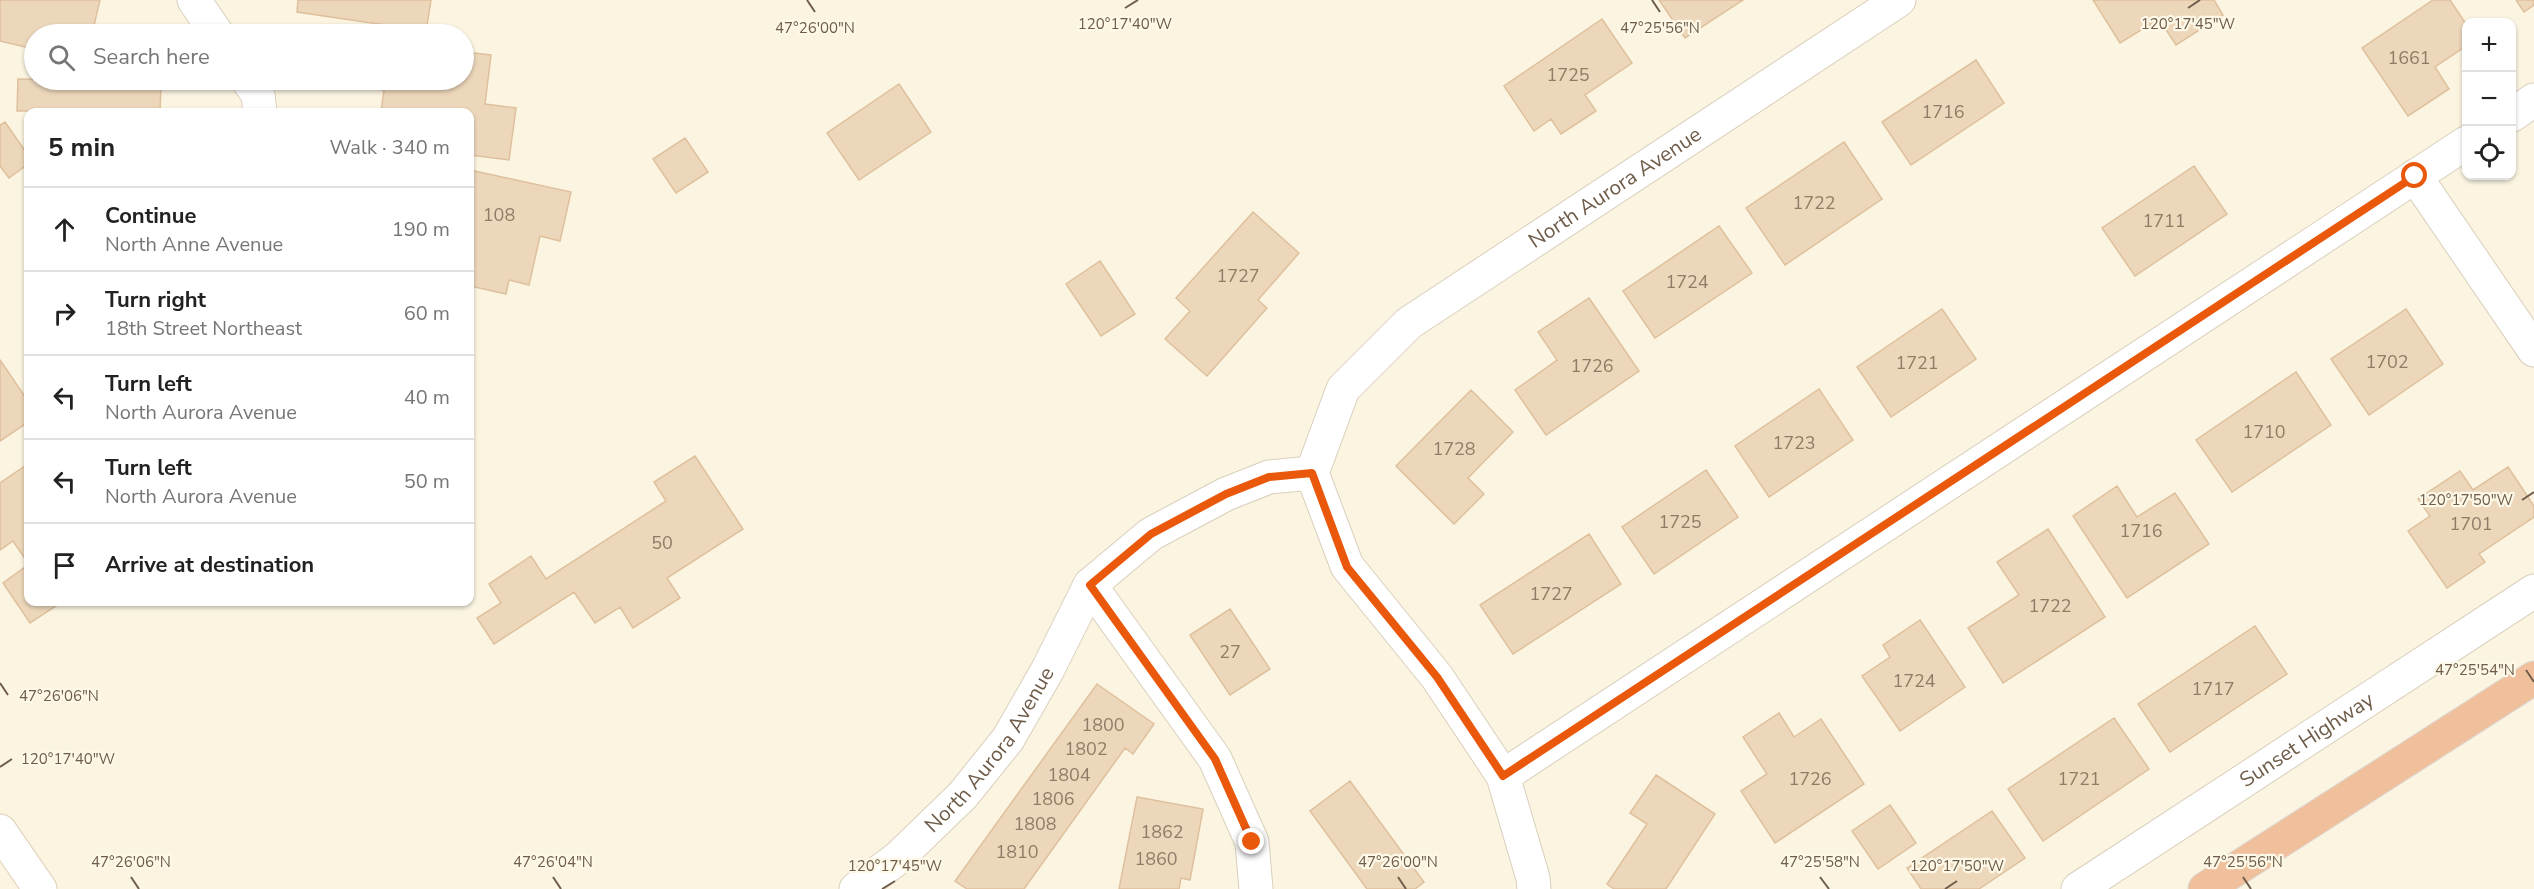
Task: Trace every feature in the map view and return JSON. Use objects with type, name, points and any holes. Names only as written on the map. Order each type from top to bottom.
[{"type":"highway","points":[[2205,889],[2534,678]]},
{"type":"street","points":[[194,0],[210,24]]},
{"type":"street","name":"North Aurora Avenue","points":[[856,889],[898,858],[963,795],[1008,739],[1047,671],[1090,585],[1151,534],[1226,494],[1269,477],[1312,473],[1343,389],[1409,323],[1899,0]]},
{"type":"street","points":[[255,90],[258,95],[260,108]]},
{"type":"street","points":[[2516,112],[2534,100]]},
{"type":"street","points":[[1503,776],[2462,146]]},
{"type":"street","points":[[2415,176],[2534,350]]},
{"type":"street","points":[[1312,473],[1347,567],[1437,677],[1503,776],[1533,878],[1534,889]]},
{"type":"street","points":[[1090,585],[1215,759],[1252,842],[1256,889]]},
{"type":"street","name":"Sunset Highway","points":[[2078,889],[2534,591]]},
{"type":"street","points":[[0,831],[40,889]]},
{"type":"building","points":[[0,0],[100,0],[94,24],[24,24],[24,47],[0,41]]},
{"type":"building","points":[[298,0],[431,0],[427,24],[378,24],[297,12]]},
{"type":"building","points":[[1659,0],[1743,0],[1685,38]]},
{"type":"building","points":[[2093,0],[2214,0],[2223,15],[2176,45],[2159,19],[2120,43]]},
{"type":"building","points":[[2433,0],[2450,0],[2462,18],[2462,49],[2435,67],[2449,89],[2408,116],[2362,48]]},
{"type":"building","points":[[2516,0],[2534,0],[2534,5],[2524,12]]},
{"type":"building","points":[[1602,19],[1632,63],[1585,95],[1596,111],[1561,134],[1551,119],[1534,131],[1504,86]]},
{"type":"building","points":[[474,53],[491,55],[485,104],[516,108],[509,160],[474,156],[474,108],[382,108],[384,90],[474,90]]},
{"type":"building","points":[[1976,60],[2004,103],[1911,165],[1882,122]]},
{"type":"building","points":[[18,79],[24,79],[24,90],[161,90],[160,108],[24,108],[24,111],[17,111]]},
{"type":"building","points":[[899,84],[931,132],[859,180],[827,133]]},
{"type":"building","points":[[5,122],[24,149],[24,167],[9,178],[0,166],[0,125]]},
{"type":"building","points":[[685,138],[708,172],[676,193],[653,159]]},
{"type":"building","points":[[1844,142],[1882,199],[1785,265],[1746,208]]},
{"type":"building","points":[[2194,166],[2227,214],[2135,276],[2102,228]]},
{"type":"building","points":[[474,171],[571,192],[560,241],[540,236],[529,285],[509,280],[506,294],[474,287]]},
{"type":"building","points":[[1253,212],[1299,253],[1258,300],[1267,308],[1207,376],[1165,339],[1190,311],[1176,298]]},
{"type":"building","points":[[1719,226],[1752,273],[1655,338],[1623,291]]},
{"type":"building","points":[[1100,261],[1135,314],[1101,336],[1066,284]]},
{"type":"building","points":[[1589,298],[1639,371],[1546,435],[1515,390],[1557,360],[1538,332]]},
{"type":"building","points":[[1942,309],[1976,359],[1891,417],[1857,367]]},
{"type":"building","points":[[2406,309],[2443,364],[2369,415],[2331,359]]},
{"type":"building","points":[[0,360],[24,395],[24,425],[0,441]]},
{"type":"building","points":[[2296,372],[2331,425],[2232,492],[2196,440]]},
{"type":"building","points":[[1819,389],[1853,440],[1769,497],[1735,446]]},
{"type":"building","points":[[1471,390],[1513,432],[1468,478],[1484,494],[1454,524],[1396,466]]},
{"type":"building","points":[[695,456],[743,529],[667,578],[680,598],[633,628],[620,607],[595,623],[574,592],[494,644],[477,618],[501,603],[489,584],[531,556],[546,579],[666,501],[654,482]]},
{"type":"building","points":[[24,467],[24,557],[13,541],[0,550],[0,483]]},
{"type":"building","points":[[2508,467],[2534,506],[2534,517],[2479,554],[2485,562],[2447,588],[2408,531],[2430,516],[2418,499],[2460,471],[2473,490]]},
{"type":"building","points":[[1706,470],[1738,517],[1654,574],[1622,527]]},
{"type":"building","points":[[2117,486],[2137,517],[2175,493],[2209,544],[2127,598],[2073,516]]},
{"type":"building","points":[[2048,529],[2105,617],[2003,683],[1968,628],[2019,595],[1997,562]]},
{"type":"building","points":[[1589,534],[1621,584],[1513,654],[1480,605]]},
{"type":"building","points":[[24,568],[24,606],[56,606],[30,623],[3,583]]},
{"type":"building","points":[[1230,609],[1270,669],[1230,695],[1190,635]]},
{"type":"building","points":[[1920,620],[1965,687],[1900,731],[1862,676],[1890,657],[1883,645]]},
{"type":"building","points":[[2255,626],[2287,674],[2170,752],[2138,704]]},
{"type":"building","points":[[1097,684],[1154,724],[1133,754],[1125,748],[1024,889],[967,889],[955,881]]},
{"type":"building","points":[[1779,713],[1794,737],[1821,719],[1864,784],[1775,843],[1741,791],[1767,774],[1743,737]]},
{"type":"building","points":[[2114,718],[2149,769],[2043,841],[2008,789]]},
{"type":"building","points":[[1656,775],[1715,814],[1666,889],[1614,889],[1607,884],[1647,824],[1630,813]]},
{"type":"building","points":[[1350,781],[1424,882],[1415,889],[1367,889],[1310,811]]},
{"type":"building","points":[[1137,797],[1203,809],[1190,880],[1181,878],[1179,889],[1119,889]]},
{"type":"building","points":[[1890,805],[1916,843],[1878,869],[1852,831]]},
{"type":"building","points":[[1992,811],[2025,858],[1979,889],[1921,889],[1907,868]]},
{"type":"route","points":[[1252,842],[1215,759],[1090,585],[1151,534],[1226,494],[1269,477],[1312,473],[1347,567],[1437,677],[1503,776],[2415,176]]}]
